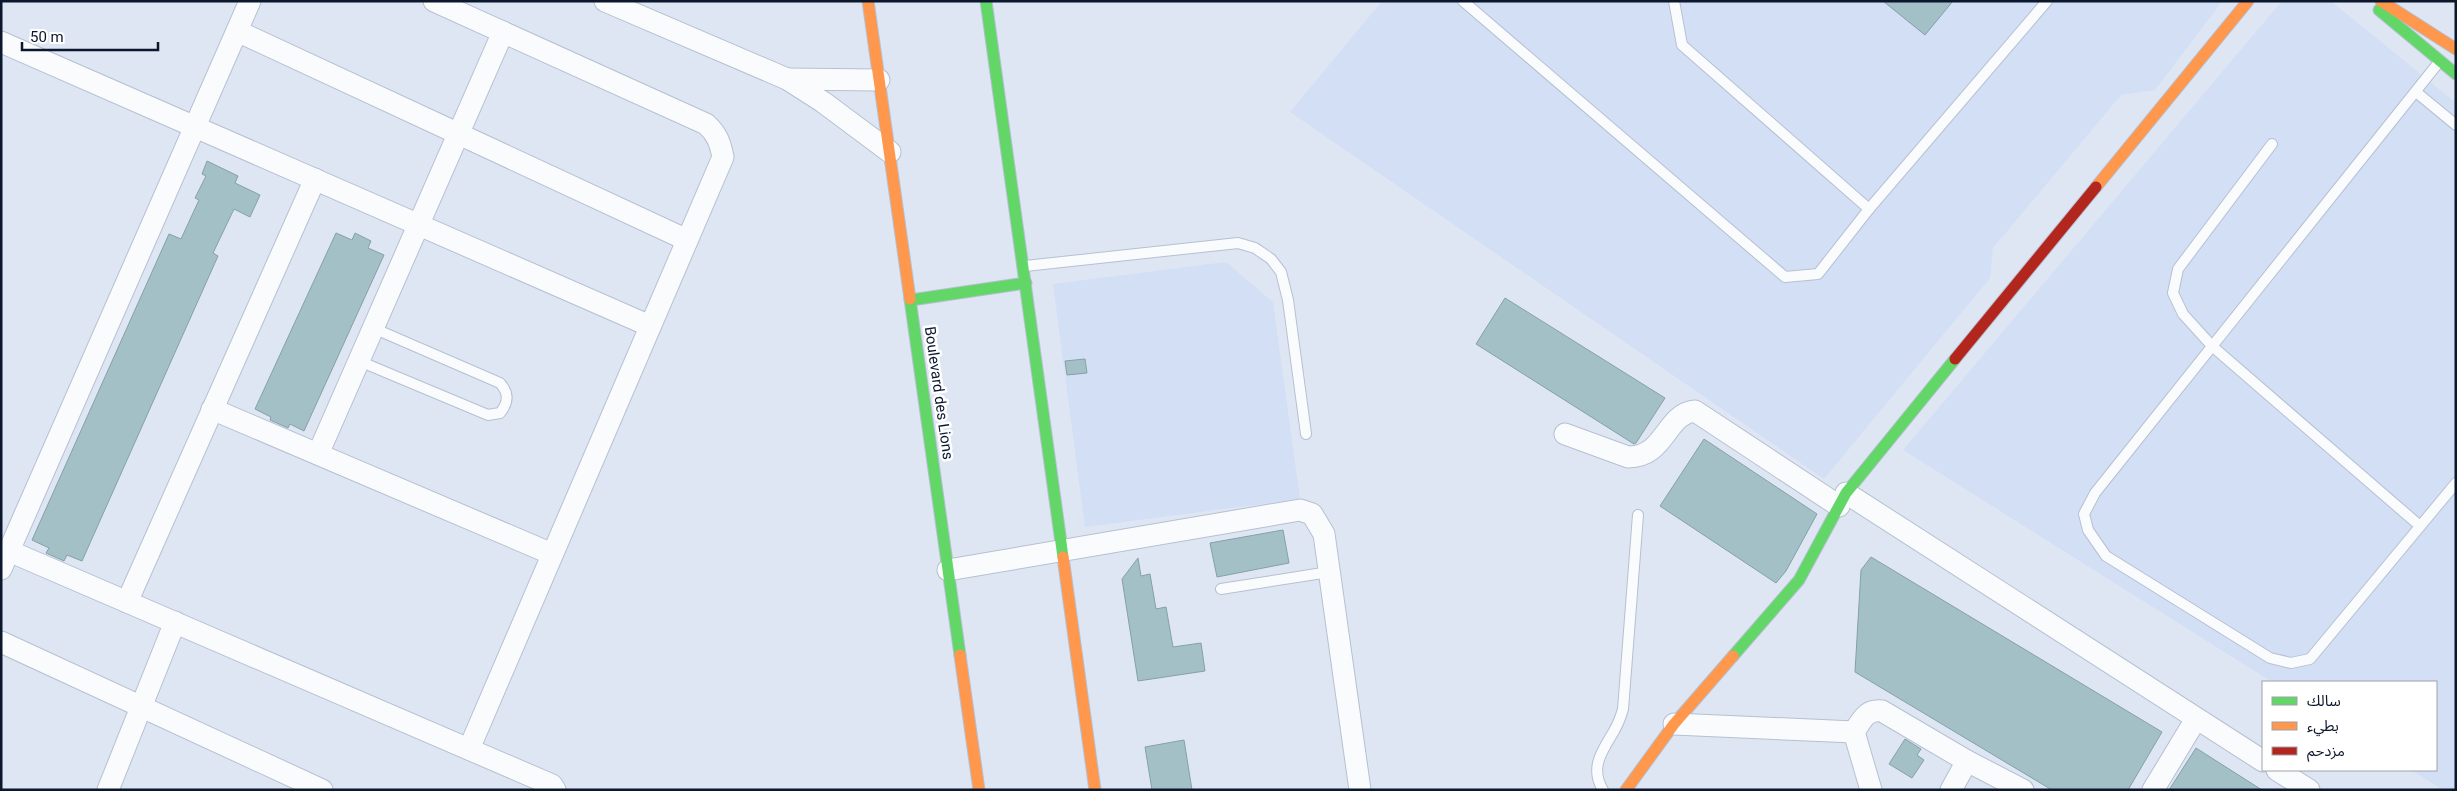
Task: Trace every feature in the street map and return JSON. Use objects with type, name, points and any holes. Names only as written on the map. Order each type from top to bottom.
[{"type":"main road","name":"Boulevard des Lions","points":[[868,1],[979,790]]},
{"type":"main road","points":[[986,1],[1095,790]]},
{"type":"main road","points":[[1626,790],[1674,724],[1799,580],[1842,500],[2248,1]]},
{"type":"main road","points":[[2368,1],[2456,74]]},
{"type":"main road","points":[[2381,1],[2456,49]]},
{"type":"main road","points":[[911,300],[1026,283]]},
{"type":"street","points":[[250,1],[5,560],[127,602],[175,622],[552,785],[555,790]]},
{"type":"street","points":[[434,1],[706,124],[715,132],[720,142],[723,156],[469,749]]},
{"type":"street","points":[[605,1],[787,80],[830,106],[890,152]]},
{"type":"street","points":[[237,31],[687,240]]},
{"type":"street","points":[[318,454],[503,32]]},
{"type":"street","points":[[1,42],[650,326]]},
{"type":"street","points":[[787,80],[880,80]]},
{"type":"street","points":[[127,602],[314,179]]},
{"type":"street","points":[[212,409],[552,554]]},
{"type":"street","points":[[1565,434],[1628,457],[1640,457],[1650,453],[1679,418],[1688,412],[1695,411],[2262,760]]},
{"type":"street","points":[[948,570],[1300,510],[1312,514],[1324,534],[1360,790]]},
{"type":"street","points":[[108,790],[175,622]]},
{"type":"street","points":[[1,642],[322,790]]},
{"type":"street","points":[[1871,790],[1854,732],[1865,715],[1872,710],[1882,711],[2023,790]]},
{"type":"street","points":[[2153,790],[2196,720]]},
{"type":"street","points":[[1674,724],[1854,732]]},
{"type":"street","points":[[1951,790],[1967,760]]},
{"type":"street","points":[[2279,771],[2309,790]]},
{"type":"lane","points":[[1463,1],[1785,277],[1818,274],[1869,209],[2047,1]]},
{"type":"lane","points":[[1674,1],[1682,45],[1869,209]]},
{"type":"lane","points":[[2440,61],[2095,493],[2084,514],[2088,530],[2106,556],[2270,658],[2291,663],[2310,658],[2456,483]]},
{"type":"lane","points":[[2416,92],[2456,125]]},
{"type":"lane","points":[[2272,144],[2178,269],[2173,293],[2184,314],[2212,346],[2420,526]]},
{"type":"lane","points":[[1024,266],[1238,243],[1255,248],[1270,259],[1281,272],[1288,300],[1306,434]]},
{"type":"lane","points":[[359,360],[488,415],[500,413],[505,407],[508,397],[506,390],[500,383],[373,328]]},
{"type":"lane","points":[[1603,790],[1596,770],[1599,756],[1616,729],[1623,709],[1638,515]]},
{"type":"lane","points":[[1221,589],[1329,572]]},
{"type":"shaded area","points":[[1382,1],[2219,1],[2221,3],[2155,90],[2121,95],[1993,248],[1990,278],[1824,479],[1290,112]]},
{"type":"shaded area","points":[[2282,1],[2331,1],[2456,103],[2456,790],[2443,790],[2413,771],[2437,771],[2437,681],[2270,681],[1903,450]]},
{"type":"shaded area","points":[[1226,262],[1273,302],[1300,499],[1085,527],[1053,284]]},
{"type":"building","points":[[1883,1],[1953,1],[1925,35]]},
{"type":"building","points":[[207,161],[238,176],[235,183],[260,195],[250,217],[234,209],[213,253],[218,256],[82,561],[67,555],[64,561],[46,553],[49,548],[32,540],[169,234],[181,239],[199,200],[195,198],[206,176],[202,174]]},
{"type":"building","points":[[336,233],[352,240],[355,233],[371,241],[368,248],[384,255],[304,431],[290,424],[288,428],[270,420],[271,417],[255,409]]},
{"type":"building","points":[[1505,298],[1665,398],[1636,443],[1634,444],[1476,344]]},
{"type":"building","points":[[1085,359],[1087,373],[1067,375],[1065,361]]},
{"type":"building","points":[[1704,439],[1817,514],[1786,571],[1776,583],[1660,506]]},
{"type":"building","points":[[1283,530],[1289,563],[1217,577],[1210,543]]},
{"type":"building","points":[[1871,557],[2162,732],[2128,790],[2052,790],[1855,672],[1861,570]]},
{"type":"building","points":[[1138,558],[1141,576],[1150,574],[1156,609],[1166,607],[1173,647],[1201,643],[1205,671],[1138,681],[1122,579]]},
{"type":"building","points":[[1905,739],[1921,749],[1917,755],[1924,760],[1912,778],[1889,764]]},
{"type":"building","points":[[1184,740],[1192,790],[1152,790],[1145,747]]},
{"type":"building","points":[[2196,748],[2262,790],[2169,790]]},
{"type":"traffic: fast","points":[[986,1],[1063,557]]},
{"type":"traffic: fast","points":[[2379,10],[2456,74]]},
{"type":"traffic: fast","points":[[911,300],[1026,283]]},
{"type":"traffic: fast","points":[[910,299],[960,655]]},
{"type":"traffic: fast","points":[[1733,656],[1799,580],[1846,493],[1955,359]]},
{"type":"traffic: slow","points":[[868,1],[910,299]]},
{"type":"traffic: slow","points":[[2096,187],[2248,1]]},
{"type":"traffic: slow","points":[[2381,1],[2456,49]]},
{"type":"traffic: slow","points":[[1063,557],[1095,790]]},
{"type":"traffic: slow","points":[[960,655],[979,790]]},
{"type":"traffic: slow","points":[[1626,790],[1674,724],[1733,656]]},
{"type":"traffic: jam","points":[[1955,359],[2096,187]]}]
